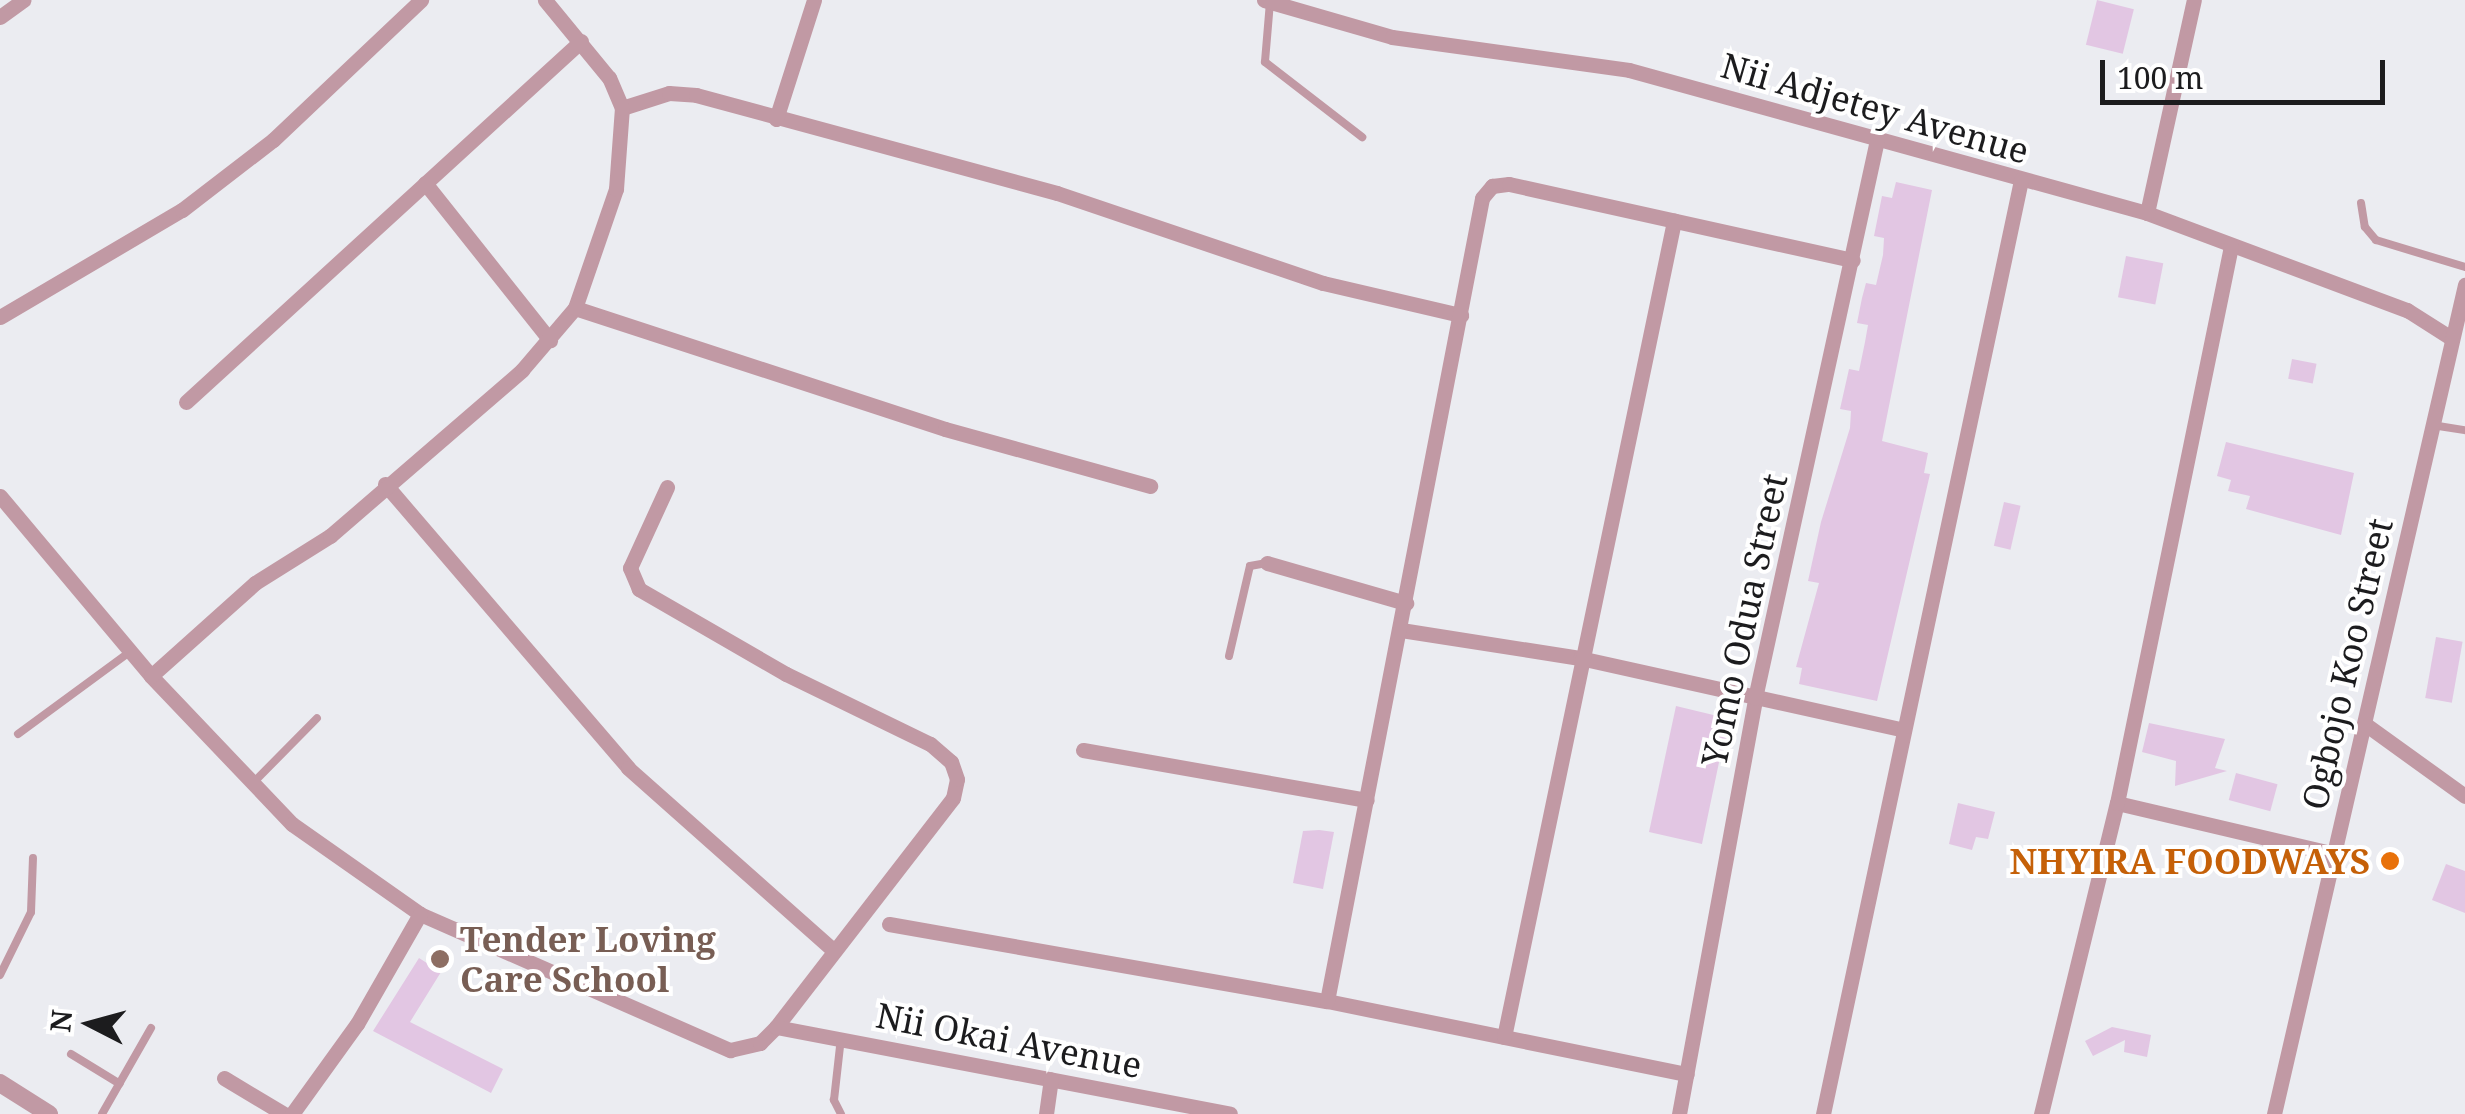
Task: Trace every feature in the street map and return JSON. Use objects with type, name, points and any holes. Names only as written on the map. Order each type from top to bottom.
[{"type":"street","points":[[0,17],[23,0]]},
{"type":"street","points":[[0,317],[182,210],[273,140],[421,0]]},
{"type":"street","points":[[151,676],[254,582],[330,536],[550,340],[575,308],[616,189],[622,108],[580,41],[546,0]]},
{"type":"street","points":[[776,119],[814,0]]},
{"type":"street","points":[[2148,213],[2194,0]]},
{"type":"street","name":"Nii Adjetey Avenue","points":[[1267,1],[1392,38],[1629,70],[2148,213],[2407,310],[2452,338]]},
{"type":"street","points":[[186,402],[580,41]]},
{"type":"street","points":[[622,108],[656,96],[696,95],[1057,193],[1322,283],[1461,315]]},
{"type":"street","name":"Yomo Odua Street","points":[[1679,1114],[1755,698],[1877,140]]},
{"type":"street","points":[[1824,1114],[1900,729],[2021,180]]},
{"type":"street","points":[[425,184],[550,340]]},
{"type":"street","points":[[1327,1001],[1482,198],[1492,186],[1508,184],[1853,260]]},
{"type":"street","points":[[1504,1037],[1674,221]]},
{"type":"street","points":[[2041,1114],[2117,803],[2230,246]]},
{"type":"street","name":"Ogbojo Koo Street","points":[[2274,1114],[2465,285]]},
{"type":"street","points":[[575,308],[945,429],[1150,486]]},
{"type":"street","points":[[385,484],[628,768],[831,948]]},
{"type":"street","points":[[0,496],[151,676],[250,786],[316,843],[420,914],[712,1047],[749,1046],[776,1027],[831,948],[952,798],[958,779],[951,762],[930,744],[786,674],[638,589],[630,568],[667,486]]},
{"type":"street","points":[[1266,563],[1406,603]]},
{"type":"street","points":[[1401,630],[1580,658],[1900,729]]},
{"type":"street","points":[[2365,724],[2465,796]]},
{"type":"street","points":[[1083,750],[1367,800]]},
{"type":"street","points":[[2117,803],[2334,854]]},
{"type":"street","points":[[292,1114],[357,1024],[420,914]]},
{"type":"street","points":[[889,924],[1327,1001],[1686,1074]]},
{"type":"street","name":"Nii Okai Avenue","points":[[776,1027],[1230,1114]]},
{"type":"street","points":[[224,1078],[284,1114]]},
{"type":"street","points":[[1046,1114],[1051,1078]]},
{"type":"street","points":[[0,1082],[38,1111]]},
{"type":"lane","points":[[1267,1],[1265,62],[1362,136]]},
{"type":"lane","points":[[2362,203],[2365,227],[2376,240],[2465,267]]},
{"type":"lane","points":[[2432,425],[2465,430]]},
{"type":"lane","points":[[1229,656],[1250,566],[1266,563]]},
{"type":"lane","points":[[18,734],[131,652]]},
{"type":"lane","points":[[250,786],[317,718]]},
{"type":"lane","points":[[0,976],[31,912],[33,858]]},
{"type":"lane","points":[[102,1114],[151,1028]]},
{"type":"lane","points":[[841,1038],[834,1100],[841,1114]]},
{"type":"lane","points":[[71,1054],[120,1084]]},
{"type":"building","points":[[2097,0],[2134,9],[2123,54],[2086,45]]},
{"type":"building","points":[[1896,182],[1932,190],[1882,441],[1928,453],[1924,473],[1930,474],[1877,701],[1799,684],[1802,668],[1796,667],[1819,583],[1808,581],[1821,522],[1850,428],[1851,411],[1840,409],[1849,369],[1859,371],[1865,342],[1868,325],[1857,323],[1862,298],[1866,283],[1876,285],[1883,255],[1884,238],[1874,236],[1882,196],[1892,198]]},
{"type":"building","points":[[2126,256],[2163,263],[2155,304],[2118,297]]},
{"type":"building","points":[[2292,359],[2317,364],[2313,383],[2288,379]]},
{"type":"building","points":[[2226,442],[2354,473],[2341,535],[2246,509],[2250,496],[2228,491],[2231,480],[2217,476]]},
{"type":"building","points":[[2004,502],[2021,506],[2010,550],[1994,546]]},
{"type":"building","points":[[2436,637],[2463,642],[2452,703],[2425,698]]},
{"type":"building","points":[[1676,706],[1730,719],[1726,733],[1734,735],[1730,750],[1722,748],[1702,844],[1649,832]]},
{"type":"building","points":[[2149,723],[2225,739],[2215,768],[2227,771],[2175,786],[2176,761],[2142,752]]},
{"type":"building","points":[[2236,773],[2278,784],[2270,811],[2229,800]]},
{"type":"building","points":[[1958,803],[1995,812],[1988,839],[1976,837],[1972,850],[1949,844]]},
{"type":"building","points":[[1303,831],[1334,832],[1323,889],[1293,883]]},
{"type":"building","points":[[2446,864],[2465,871],[2465,913],[2432,900]]},
{"type":"building","points":[[419,958],[441,972],[410,1022],[503,1069],[491,1093],[373,1031]]},
{"type":"building","points":[[2112,1027],[2151,1035],[2147,1057],[2124,1052],[2125,1040],[2093,1056],[2085,1041]]},
{"type":"place","name":"NHYIRA FOODWAYS","points":[[2390,861]]},
{"type":"place","name":"Tender Loving Care School","points":[[440,959]]}]
